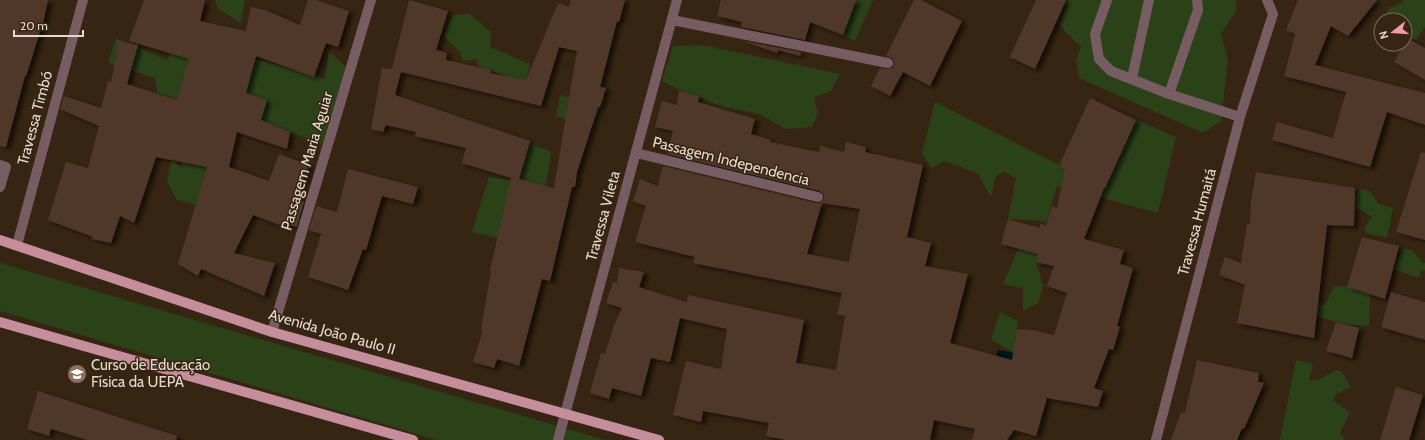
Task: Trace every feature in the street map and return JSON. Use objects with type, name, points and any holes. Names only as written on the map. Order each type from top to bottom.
[{"type":"main road","name":"Avenida João Paulo II","points":[[0,240],[272,332],[659,440]]},
{"type":"main road","points":[[0,322],[413,440]]},
{"type":"street","name":"Travessa Timbó","points":[[16,245],[83,0]]},
{"type":"street","name":"Passagem Maria Aguiar","points":[[272,332],[372,0]]},
{"type":"street","name":"Travessa Vileta","points":[[558,440],[677,0]]},
{"type":"street","points":[[1107,0],[1095,34],[1099,59],[1111,71],[1132,78],[1169,94],[1240,117]]},
{"type":"street","points":[[1132,78],[1149,0]]},
{"type":"street","points":[[1169,94],[1198,10],[1197,0]]},
{"type":"street","name":"Travessa Humaitá","points":[[1156,440],[1240,117],[1273,14],[1267,0]]},
{"type":"street","points":[[672,20],[888,63]]},
{"type":"street","name":"Passagem Independencia","points":[[636,153],[818,197]]},
{"type":"street","points":[[0,165],[6,167],[0,187]]},
{"type":"green space","points":[[216,0],[245,0],[241,23],[217,8]]},
{"type":"green space","points":[[855,0],[873,0],[855,41],[843,35]]},
{"type":"green space","points":[[1069,0],[1236,0],[1236,12],[1221,33],[1228,61],[1221,121],[1203,133],[1079,78],[1076,60],[1081,47],[1060,26]]},
{"type":"green space","points":[[1404,0],[1425,0],[1425,27],[1416,40],[1413,38],[1413,12],[1388,12],[1389,8],[1403,2]]},
{"type":"green space","points":[[470,14],[491,32],[490,47],[530,64],[526,82],[479,67],[476,59],[463,61],[459,51],[444,36],[452,15]]},
{"type":"green space","points":[[177,37],[325,79],[329,51],[346,67],[322,145],[270,124],[200,107],[157,93],[155,78],[108,63],[116,38],[167,60]]},
{"type":"green space","points":[[702,45],[840,74],[831,91],[814,97],[818,113],[812,127],[785,129],[760,114],[724,107],[684,92],[662,81],[673,46]]},
{"type":"green space","points":[[560,95],[600,107],[589,135],[575,130],[571,121],[556,116]]},
{"type":"green space","points":[[935,102],[1105,188],[1136,120],[1176,137],[1158,213],[1057,186],[1047,221],[1008,219],[1016,178],[1004,172],[996,176],[991,197],[978,174],[945,161],[931,168],[922,153]]},
{"type":"green space","points":[[526,141],[551,152],[546,186],[497,238],[472,232],[489,177],[518,181]]},
{"type":"green space","points":[[183,147],[208,163],[196,205],[177,200],[167,182],[171,160],[182,167]]},
{"type":"green space","points":[[1360,189],[1370,191],[1379,204],[1393,208],[1387,237],[1368,234],[1364,228],[1372,217],[1363,211],[1355,209],[1355,201],[1347,201],[1346,192],[1356,195]]},
{"type":"green space","points":[[1023,237],[1040,240],[1036,262],[1043,287],[1038,303],[1023,311],[1023,288],[1003,284]]},
{"type":"green space","points":[[1402,249],[1412,250],[1423,263],[1425,263],[1425,271],[1421,270],[1419,278],[1394,269]]},
{"type":"green space","points":[[0,263],[605,440],[437,440],[0,311]]},
{"type":"green space","points":[[1334,286],[1347,287],[1370,294],[1369,326],[1346,324],[1300,313],[1302,299],[1325,305]]},
{"type":"green space","points":[[1000,312],[1018,321],[1015,341],[1025,343],[1015,353],[991,340]]},
{"type":"green space","points":[[1296,360],[1313,364],[1309,381],[1320,379],[1336,370],[1341,371],[1351,387],[1336,394],[1333,401],[1350,412],[1340,433],[1345,440],[1280,440]]},
{"type":"shaded area","points":[[998,350],[1015,353],[1006,384],[990,379]]},
{"type":"building","points":[[0,0],[48,0],[44,19],[25,76],[6,147],[0,146]]},
{"type":"building","points":[[144,0],[205,0],[200,21],[246,31],[251,7],[265,10],[300,25],[308,0],[316,0],[349,11],[338,47],[326,43],[314,77],[256,56],[246,93],[267,100],[261,120],[290,132],[287,149],[237,132],[229,167],[269,181],[279,154],[309,165],[296,200],[304,202],[297,227],[289,225],[288,228],[253,215],[234,253],[275,263],[264,296],[201,269],[198,276],[178,264],[207,167],[156,157],[134,223],[120,216],[111,243],[92,239],[93,237],[48,220],[66,162],[88,168],[99,126],[60,109],[64,96],[101,108],[108,81],[111,82],[119,41],[138,45],[127,84],[177,100],[189,59],[129,41]]},
{"type":"building","points":[[409,0],[448,11],[436,50],[447,53],[446,60],[491,70],[490,73],[526,80],[558,3],[569,7],[571,0],[625,0],[619,22],[617,21],[600,87],[606,88],[600,107],[598,107],[577,172],[575,187],[572,187],[550,281],[542,279],[519,366],[497,359],[494,368],[473,362],[483,330],[481,329],[490,270],[511,178],[462,163],[466,148],[415,136],[416,132],[386,125],[383,132],[371,129],[382,68],[392,69]],"holes":[[[559,47],[577,51],[554,188],[519,179],[530,141],[395,95],[401,72],[541,106]]]},
{"type":"building","points":[[721,0],[856,0],[843,35],[810,22],[805,40],[741,27],[742,22],[717,16]]},
{"type":"building","points":[[914,0],[921,0],[962,21],[930,86],[903,72],[890,96],[871,86],[880,68],[890,69],[893,67],[894,61],[892,58],[886,56]]},
{"type":"building","points":[[1036,0],[1066,0],[1035,69],[1010,57]]},
{"type":"building","points":[[1298,0],[1377,0],[1348,36],[1331,26],[1315,65],[1425,93],[1425,125],[1387,112],[1370,167],[1272,140],[1277,122],[1333,138],[1346,92],[1284,76],[1295,34],[1286,30]]},
{"type":"building","points":[[743,41],[801,52],[800,56],[778,50],[777,53]]},
{"type":"building","points":[[1413,41],[1425,48],[1425,80],[1394,62],[1400,52],[1413,52]]},
{"type":"building","points":[[679,91],[699,96],[698,102],[755,119],[751,134],[771,140],[770,142],[819,152],[820,146],[844,152],[846,142],[866,147],[865,152],[923,165],[907,237],[931,243],[925,266],[968,274],[950,343],[1012,360],[1017,329],[1033,330],[1054,335],[1067,293],[1047,286],[1054,266],[1036,262],[1038,254],[1001,244],[1008,219],[1040,228],[1040,224],[1046,226],[1052,206],[1057,208],[1065,169],[1059,166],[1090,98],[1136,120],[1104,188],[1084,239],[1124,250],[1120,264],[1133,268],[1117,326],[1120,327],[1113,350],[1109,349],[1094,388],[1103,391],[1098,407],[1047,398],[1036,436],[1014,430],[1007,440],[972,440],[975,429],[934,420],[930,440],[786,440],[766,436],[769,423],[703,411],[701,422],[673,415],[686,361],[721,369],[727,329],[680,318],[670,362],[651,358],[641,396],[612,388],[609,399],[590,393],[601,353],[605,354],[614,325],[622,308],[606,303],[613,282],[617,283],[619,268],[644,272],[639,287],[687,302],[688,295],[804,320],[796,363],[836,370],[845,316],[837,314],[842,293],[693,263],[695,257],[635,242],[646,206],[633,201],[640,179],[658,186],[663,166],[816,203],[820,203],[824,199],[824,195],[820,191],[667,154],[673,131],[655,127],[662,101],[677,105]],"holes":[[[822,203],[860,209],[849,262],[807,254]]]},
{"type":"building","points":[[1421,152],[1425,153],[1425,240],[1396,232]]},
{"type":"building","points":[[348,169],[418,187],[413,204],[382,196],[366,250],[363,249],[348,290],[308,277],[321,234],[309,230],[316,206],[337,212]]},
{"type":"building","points":[[1256,172],[1355,188],[1354,226],[1327,225],[1314,338],[1237,323],[1245,285],[1219,275],[1225,257],[1241,263],[1247,224],[1250,224],[1251,201]]},
{"type":"building","points":[[1362,237],[1399,246],[1385,299],[1347,287]]},
{"type":"building","points":[[1391,292],[1425,302],[1425,340],[1381,327]]},
{"type":"building","points":[[1336,322],[1359,328],[1352,358],[1326,351]]},
{"type":"building","points":[[1197,360],[1259,373],[1258,382],[1264,383],[1244,429],[1242,428],[1237,440],[1171,440],[1181,412],[1185,413]]},
{"type":"building","points":[[1396,387],[1423,395],[1409,440],[1380,440]]},
{"type":"building","points":[[38,391],[177,436],[176,440],[87,440],[51,429],[49,436],[27,429]]},
{"type":"place","name":"Curso de Educação Física da UEPA","points":[[77,374]]}]
